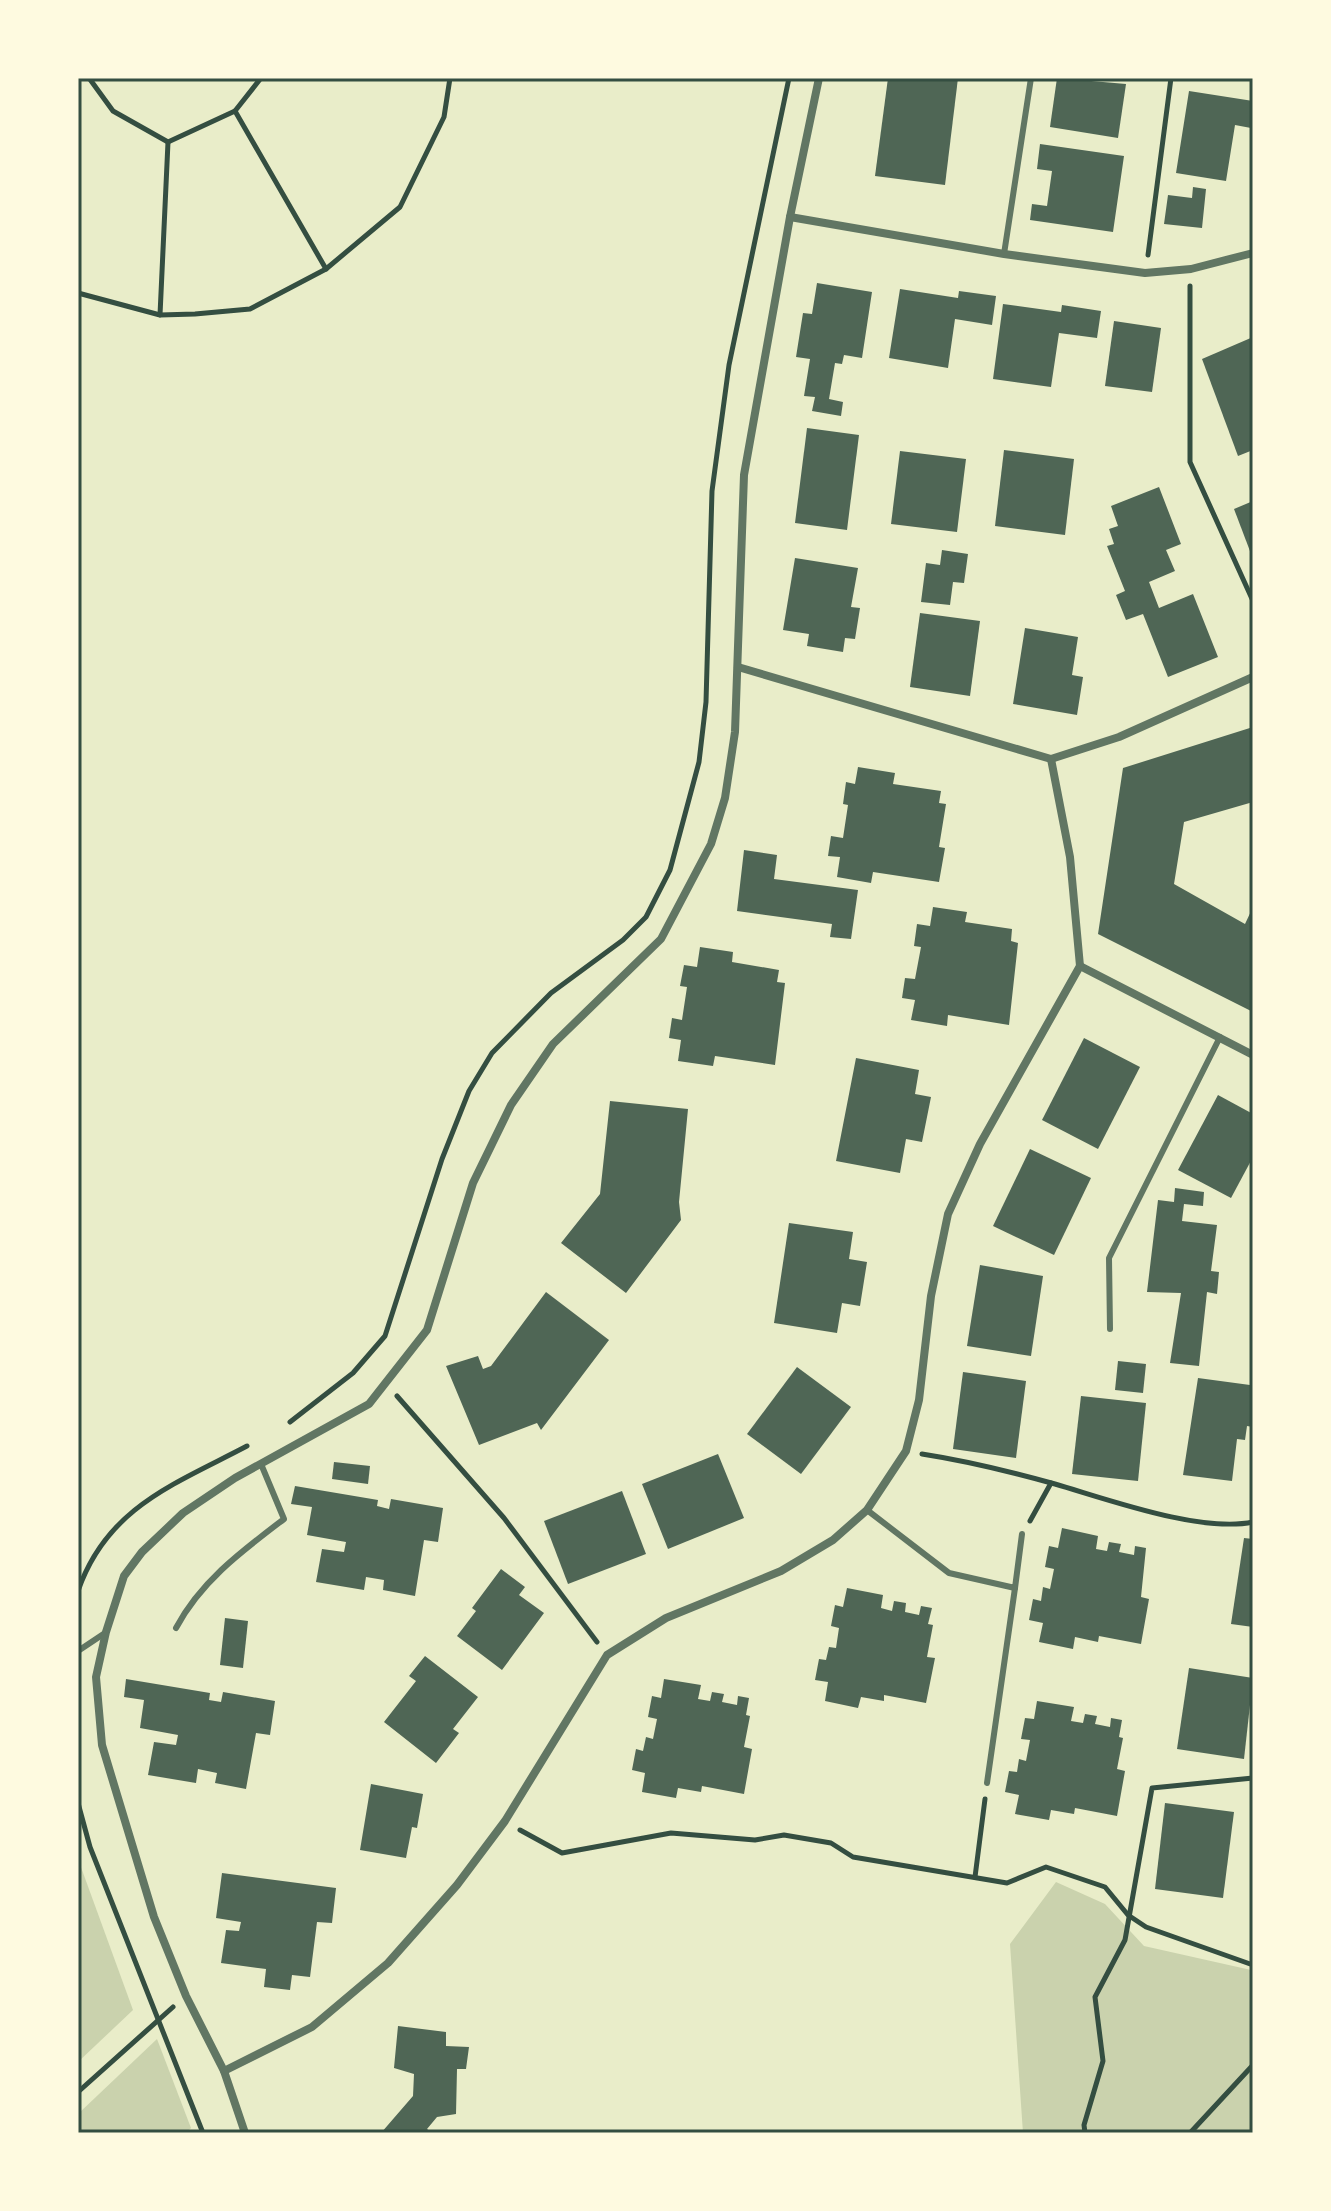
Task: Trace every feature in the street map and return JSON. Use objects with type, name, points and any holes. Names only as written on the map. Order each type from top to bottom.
[{"type":"street","points":[[245,2133],[224,2071],[186,1996],[141,1879],[102,1745],[96,1677],[106,1632],[124,1576],[142,1552],[183,1513],[261,1464],[369,1404],[427,1330],[473,1183],[511,1105],[553,1044],[661,939],[711,844],[725,798],[733,745],[744,475],[790,217],[819,78]]},
{"type":"street","points":[[790,217],[1004,254],[1145,273],[1191,269],[1253,253]]},
{"type":"street","points":[[738,667],[1051,759],[1119,737],[1253,677]]},
{"type":"street","points":[[224,2071],[312,2027],[388,1963],[457,1885],[505,1821],[607,1655],[666,1618],[781,1571],[833,1540],[867,1510],[906,1451],[919,1400],[931,1296],[948,1214],[980,1144],[1080,966],[1070,857],[1051,759]]},
{"type":"street","points":[[1080,966],[1253,1055]]},
{"type":"lane","points":[[1004,254],[1031,78]]},
{"type":"lane","points":[[1110,1329],[1109,1258],[1220,1037]]},
{"type":"lane","points":[[176,1628],[191,1598],[237,1555],[284,1519],[261,1464]]},
{"type":"lane","points":[[867,1510],[949,1573],[1015,1588]]},
{"type":"lane","points":[[987,1783],[1022,1534]]},
{"type":"lane","points":[[78,1651],[106,1632]]},
{"type":"path","points":[[89,78],[113,111],[168,142]]},
{"type":"path","points":[[168,142],[235,111],[261,78]]},
{"type":"path","points":[[78,293],[160,315],[250,309],[326,269],[400,207],[444,117],[450,78]]},
{"type":"path","points":[[284,1426],[313,1408],[353,1373],[385,1336],[442,1159],[469,1091],[492,1053],[551,993],[623,940],[646,917],[670,870],[699,762],[706,702],[712,491],[729,365],[789,78]]},
{"type":"path","points":[[1145,273],[1171,78]]},
{"type":"path","points":[[235,111],[326,269]]},
{"type":"path","points":[[160,315],[168,142]]},
{"type":"path","points":[[1191,269],[1188,348],[1190,462],[1253,601]]},
{"type":"path","points":[[385,1383],[504,1518],[607,1655]]},
{"type":"path","points":[[78,1591],[108,1536],[132,1509],[260,1439]]},
{"type":"path","points":[[906,1451],[1051,1483],[1145,1511],[1237,1525],[1253,1522]]},
{"type":"path","points":[[1022,1534],[1051,1483]]},
{"type":"path","points":[[1085,2133],[1084,2125],[1103,2061],[1095,1997],[1125,1940],[1152,1788],[1253,1778]]},
{"type":"path","points":[[975,1877],[987,1783]]},
{"type":"path","points":[[78,1803],[90,1847],[203,2133]]},
{"type":"path","points":[[505,1821],[562,1853],[671,1833],[755,1840],[784,1835],[831,1843],[853,1857],[1007,1883],[1046,1867],[1105,1887],[1128,1915],[1146,1927],[1253,1965]]},
{"type":"path","points":[[78,2092],[186,1996]]},
{"type":"path","points":[[1190,2133],[1253,2065]]},
{"type":"green space","points":[[78,1859],[133,2010],[78,2062]]},
{"type":"green space","points":[[1056,1882],[1105,1904],[1144,1946],[1251,1970],[1253,2133],[1023,2133],[1010,1944]]},
{"type":"green space","points":[[157,2039],[191,2128],[186,2133],[78,2133],[78,2114]]},
{"type":"building","points":[[888,78],[958,78],[945,185],[875,176]]},
{"type":"building","points":[[1057,78],[1126,84],[1118,138],[1050,127]]},
{"type":"building","points":[[1189,91],[1253,101],[1251,128],[1235,125],[1226,181],[1176,173]]},
{"type":"building","points":[[1040,144],[1124,156],[1113,232],[1030,220],[1032,204],[1047,206],[1052,171],[1037,169]]},
{"type":"building","points":[[1193,187],[1206,189],[1202,228],[1164,224],[1168,195],[1192,198]]},
{"type":"building","points":[[817,283],[872,292],[862,358],[844,355],[842,364],[835,363],[829,399],[843,402],[841,416],[812,411],[815,397],[804,396],[810,359],[796,357],[803,313],[812,314]]},
{"type":"building","points":[[900,289],[958,298],[959,291],[996,296],[992,325],[955,319],[948,368],[889,358]]},
{"type":"building","points":[[1003,304],[1061,312],[1062,305],[1101,311],[1097,338],[1059,333],[1051,387],[993,379]]},
{"type":"building","points":[[1114,321],[1161,328],[1152,392],[1105,386]]},
{"type":"building","points":[[1253,337],[1253,450],[1238,456],[1202,359]]},
{"type":"building","points":[[807,428],[859,435],[847,530],[795,523]]},
{"type":"building","points":[[1004,450],[1074,459],[1065,535],[995,526]]},
{"type":"building","points":[[900,451],[966,459],[957,532],[891,524]]},
{"type":"building","points":[[1159,487],[1181,544],[1166,550],[1175,571],[1149,582],[1159,608],[1193,594],[1218,657],[1168,677],[1143,614],[1126,620],[1116,595],[1125,591],[1107,546],[1114,544],[1109,529],[1118,526],[1111,506]]},
{"type":"building","points":[[1253,501],[1253,559],[1234,509]]},
{"type":"building","points":[[942,550],[968,554],[964,583],[953,582],[950,605],[921,602],[926,563],[940,565]]},
{"type":"building","points":[[795,558],[858,568],[851,607],[860,608],[855,639],[845,638],[843,652],[807,646],[809,634],[783,630]]},
{"type":"building","points":[[920,613],[980,621],[970,696],[910,687]]},
{"type":"building","points":[[1025,628],[1078,637],[1072,675],[1083,677],[1077,715],[1013,704]]},
{"type":"building","points":[[1253,727],[1253,802],[1184,822],[1174,884],[1245,924],[1253,907],[1253,1012],[1098,934],[1123,768]]},
{"type":"building","points":[[858,767],[895,773],[893,784],[941,791],[939,803],[946,804],[939,847],[945,848],[939,882],[873,872],[871,883],[837,877],[840,857],[828,856],[831,836],[843,838],[848,805],[843,804],[846,782],[855,784]]},
{"type":"building","points":[[744,850],[777,855],[774,879],[858,890],[851,939],[830,937],[832,924],[737,911]]},
{"type":"building","points":[[933,907],[967,912],[965,922],[1012,929],[1011,941],[1018,943],[1009,1025],[948,1015],[947,1026],[911,1020],[915,1000],[902,998],[905,978],[915,979],[921,947],[914,946],[917,924],[930,926]]},
{"type":"building","points":[[700,947],[733,952],[732,962],[779,970],[777,982],[785,983],[775,1065],[715,1056],[713,1066],[678,1061],[681,1040],[669,1038],[672,1018],[682,1020],[687,987],[680,986],[684,965],[697,967]]},
{"type":"building","points":[[1084,1038],[1140,1067],[1098,1149],[1042,1120]]},
{"type":"building","points":[[856,1058],[919,1070],[915,1094],[931,1097],[922,1142],[906,1139],[900,1173],[836,1161]]},
{"type":"building","points":[[1218,1095],[1253,1114],[1253,1157],[1231,1198],[1178,1170]]},
{"type":"building","points":[[610,1101],[688,1109],[679,1202],[681,1220],[626,1293],[561,1243],[600,1194]]},
{"type":"building","points":[[1030,1149],[1091,1178],[1054,1255],[993,1226]]},
{"type":"building","points":[[1175,1188],[1204,1192],[1203,1206],[1184,1204],[1182,1221],[1217,1225],[1211,1271],[1219,1272],[1217,1294],[1207,1292],[1199,1366],[1170,1363],[1181,1293],[1147,1292],[1158,1200],[1174,1202]]},
{"type":"building","points":[[789,1223],[853,1232],[849,1259],[867,1262],[860,1306],[842,1303],[837,1333],[774,1323]]},
{"type":"building","points":[[980,1265],[1043,1276],[1031,1356],[967,1346]]},
{"type":"building","points":[[546,1292],[609,1340],[541,1430],[537,1423],[479,1445],[446,1366],[478,1356],[483,1369],[491,1366]]},
{"type":"building","points":[[1118,1361],[1146,1364],[1143,1393],[1115,1390]]},
{"type":"building","points":[[797,1367],[851,1407],[801,1474],[747,1434]]},
{"type":"building","points":[[963,1372],[1026,1381],[1016,1458],[953,1449]]},
{"type":"building","points":[[1198,1378],[1250,1385],[1253,1427],[1247,1426],[1245,1440],[1237,1439],[1232,1481],[1183,1475]]},
{"type":"building","points":[[1081,1396],[1146,1403],[1138,1481],[1072,1474]]},
{"type":"building","points":[[718,1454],[744,1518],[668,1549],[642,1484]]},
{"type":"building","points":[[334,1462],[370,1466],[368,1484],[332,1479]]},
{"type":"building","points":[[295,1486],[378,1500],[377,1506],[389,1509],[391,1499],[443,1508],[438,1542],[424,1540],[415,1596],[383,1590],[384,1580],[366,1577],[364,1590],[316,1582],[322,1549],[344,1552],[346,1542],[307,1535],[312,1507],[291,1504]]},
{"type":"building","points":[[622,1491],[646,1554],[568,1584],[544,1521]]},
{"type":"building","points":[[1062,1528],[1098,1536],[1096,1549],[1107,1551],[1109,1542],[1121,1544],[1119,1552],[1134,1555],[1135,1546],[1146,1548],[1141,1597],[1149,1599],[1141,1644],[1099,1636],[1098,1642],[1075,1637],[1073,1649],[1039,1642],[1043,1623],[1029,1620],[1033,1599],[1041,1601],[1043,1587],[1050,1589],[1054,1569],[1045,1567],[1049,1546],[1058,1548]]},
{"type":"building","points":[[1244,1538],[1253,1539],[1253,1627],[1231,1624]]},
{"type":"building","points":[[501,1569],[525,1587],[519,1595],[544,1613],[502,1670],[457,1636],[476,1611],[472,1608]]},
{"type":"building","points":[[847,1588],[883,1595],[881,1608],[892,1611],[894,1601],[906,1603],[905,1612],[919,1615],[921,1606],[932,1608],[928,1624],[933,1625],[927,1657],[935,1658],[926,1703],[884,1695],[884,1701],[861,1697],[858,1708],[825,1701],[828,1682],[815,1680],[819,1659],[826,1660],[829,1647],[836,1648],[839,1628],[831,1626],[835,1605],[843,1607]]},
{"type":"building","points":[[225,1618],[248,1621],[243,1668],[220,1665]]},
{"type":"building","points":[[425,1656],[478,1697],[453,1729],[459,1733],[436,1763],[384,1722],[416,1681],[409,1676]]},
{"type":"building","points":[[1189,1668],[1253,1678],[1244,1759],[1177,1749]]},
{"type":"building","points":[[126,1679],[210,1693],[209,1700],[221,1702],[223,1692],[275,1701],[270,1735],[256,1733],[246,1789],[215,1783],[217,1773],[198,1769],[196,1783],[148,1775],[154,1742],[176,1745],[178,1735],[140,1728],[144,1700],[124,1697]]},
{"type":"building","points":[[664,1679],[701,1685],[698,1699],[710,1701],[712,1692],[724,1694],[722,1702],[737,1705],[738,1696],[749,1698],[746,1715],[750,1716],[744,1747],[752,1749],[744,1794],[702,1786],[701,1792],[678,1788],[676,1798],[642,1792],[645,1773],[632,1770],[636,1749],[643,1751],[646,1737],[653,1739],[657,1719],[648,1717],[652,1696],[661,1698]]},
{"type":"building","points":[[1037,1701],[1074,1707],[1071,1721],[1083,1723],[1085,1714],[1097,1716],[1095,1724],[1110,1727],[1111,1718],[1122,1720],[1119,1737],[1123,1738],[1117,1769],[1125,1771],[1117,1816],[1075,1808],[1074,1814],[1051,1810],[1049,1820],[1015,1814],[1019,1795],[1005,1792],[1009,1771],[1017,1772],[1019,1759],[1026,1761],[1030,1740],[1021,1739],[1025,1718],[1034,1719]]},
{"type":"building","points":[[371,1784],[423,1794],[417,1828],[412,1827],[406,1858],[360,1850]]},
{"type":"building","points":[[1165,1803],[1234,1812],[1223,1898],[1155,1889]]},
{"type":"building","points":[[222,1873],[336,1888],[332,1923],[317,1922],[310,1977],[292,1975],[290,1990],[264,1987],[266,1969],[221,1963],[226,1930],[239,1931],[241,1922],[216,1918]]},
{"type":"building","points":[[398,2026],[446,2032],[446,2046],[469,2047],[466,2069],[457,2069],[456,2114],[437,2117],[427,2129],[432,2133],[381,2133],[413,2096],[414,2074],[394,2068]]}]
